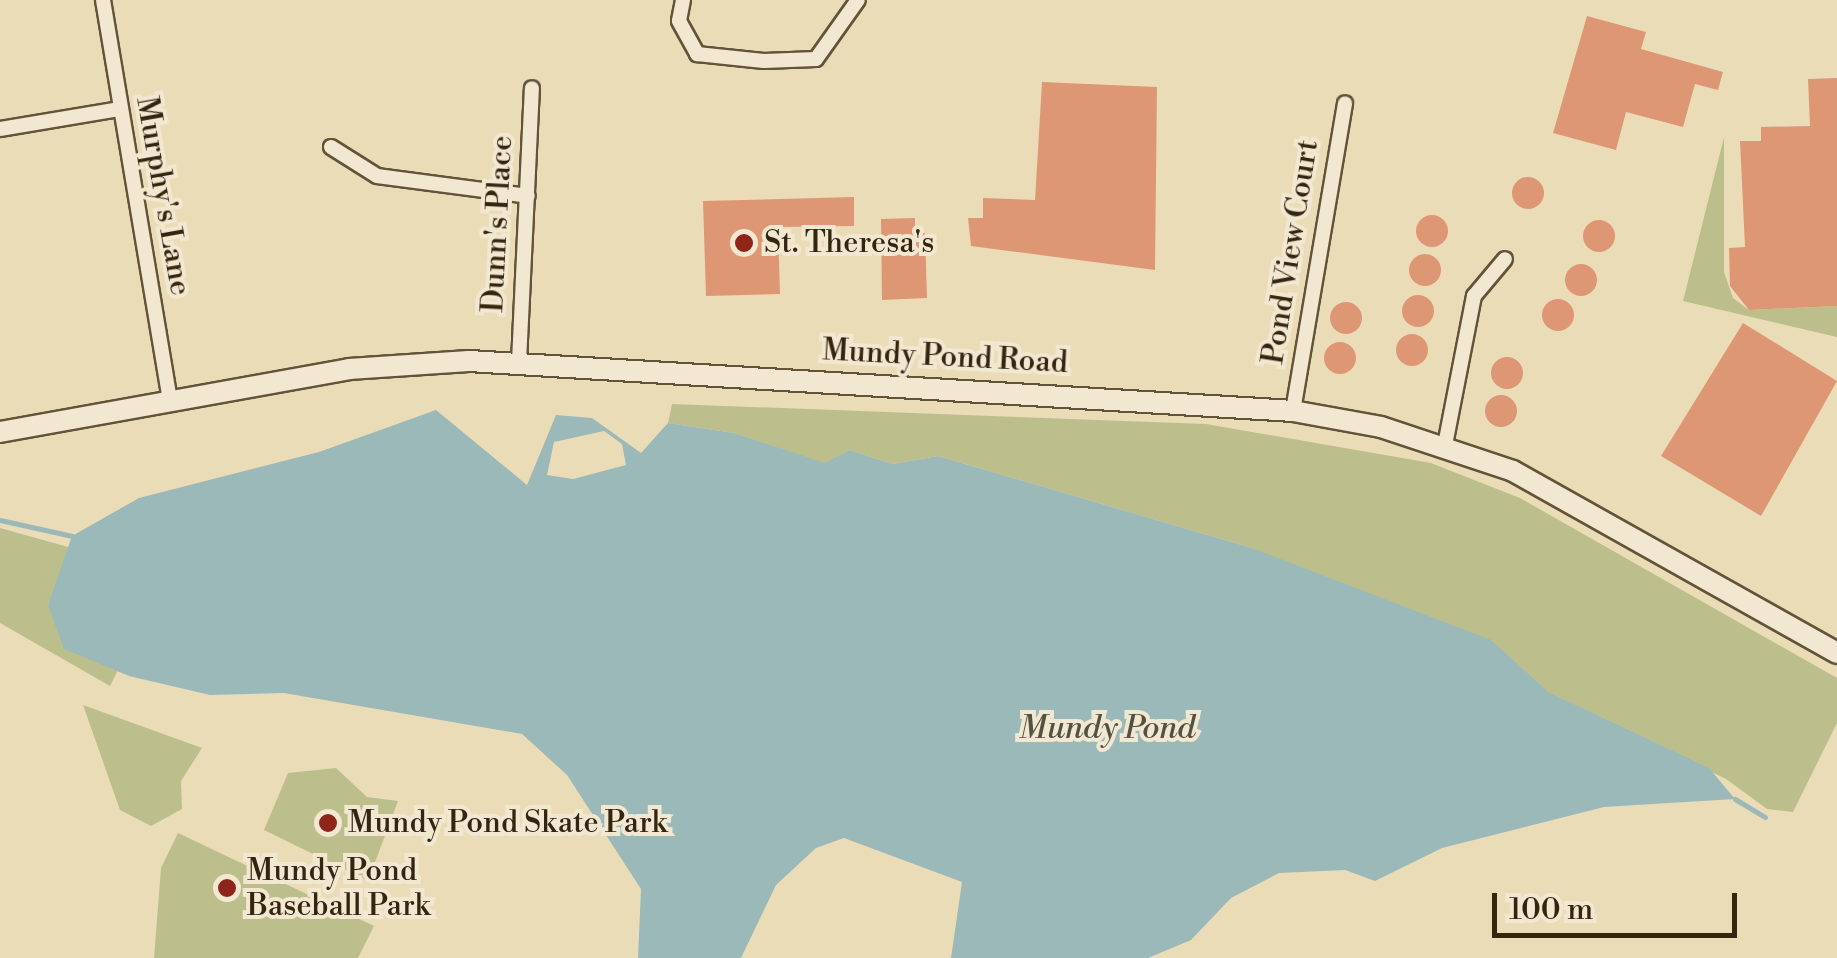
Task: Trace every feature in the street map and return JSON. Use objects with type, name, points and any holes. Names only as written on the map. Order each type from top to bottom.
[{"type":"street","name":"Murphy's Lane","points":[[103,0],[170,401]]},
{"type":"street","points":[[683,0],[679,21],[697,54],[764,62],[816,60],[858,0]]},
{"type":"street","name":"Dunn's Place","points":[[519,362],[532,88]]},
{"type":"street","name":"Pond View Court","points":[[1293,411],[1345,103]]},
{"type":"street","points":[[0,129],[119,109]]},
{"type":"street","points":[[331,147],[377,176],[528,196]]},
{"type":"street","points":[[1445,445],[1474,296],[1505,259]]},
{"type":"street","name":"Mundy Pond Road","points":[[0,432],[349,369],[519,362],[1293,411],[1445,445],[1600,514],[1837,652]]},
{"type":"green space","points":[[1724,137],[1724,272],[1733,298],[1749,310],[1837,306],[1837,337],[1683,301]]},
{"type":"green space","points":[[672,404],[1206,424],[1431,463],[1520,498],[1837,678],[1837,723],[1793,812],[1767,809],[1726,779],[1252,548],[938,456],[892,464],[850,450],[825,464],[734,433],[668,423]]},
{"type":"green space","points":[[0,528],[72,548],[48,605],[118,670],[110,686],[0,623]]},
{"type":"green space","points":[[83,705],[202,748],[181,781],[182,809],[151,826],[120,810]]},
{"type":"green space","name":"Mundy Pond Skate Park","points":[[336,768],[367,797],[398,801],[368,881],[264,830],[288,773]]},
{"type":"green space","name":"Mundy Pond Baseball Park","points":[[178,833],[374,926],[358,958],[154,958],[161,868]]},
{"type":"water","name":"Mundy Pond","points":[[436,410],[527,485],[556,415],[592,418],[641,453],[668,423],[734,433],[825,463],[850,450],[892,464],[938,456],[1252,548],[1491,640],[1548,692],[1709,768],[1735,799],[1604,807],[1442,848],[1375,881],[1345,870],[1279,873],[1231,898],[1191,940],[1148,958],[951,958],[962,882],[844,838],[816,848],[776,885],[741,958],[638,958],[641,889],[567,775],[522,734],[284,693],[210,695],[129,676],[64,649],[48,605],[72,536],[139,498],[319,452]],"holes":[[[604,431],[622,444],[626,465],[573,479],[547,475],[554,442]]]},
{"type":"building","points":[[1587,16],[1646,32],[1641,49],[1723,72],[1718,90],[1695,84],[1683,127],[1626,112],[1616,150],[1553,133]]},
{"type":"building","points":[[1837,78],[1837,306],[1749,310],[1730,286],[1729,248],[1745,247],[1740,141],[1761,141],[1761,127],[1810,126],[1808,79]]},
{"type":"building","points":[[1042,82],[1157,87],[1155,270],[971,246],[968,218],[983,218],[983,198],[1035,200]]},
{"type":"building","points":[[1528,177],[1540,181],[1544,193],[1540,205],[1528,209],[1516,205],[1512,193],[1516,181]]},
{"type":"building","points":[[854,197],[854,226],[778,227],[780,294],[706,296],[703,201]]},
{"type":"building","points":[[1432,215],[1444,219],[1448,231],[1444,243],[1432,247],[1420,243],[1416,231],[1420,219]]},
{"type":"building","points":[[915,218],[915,233],[925,233],[927,298],[882,300],[881,219]]},
{"type":"building","points":[[1599,220],[1611,224],[1615,236],[1611,248],[1599,252],[1587,248],[1583,236],[1587,224]]},
{"type":"building","points":[[1425,254],[1437,258],[1441,270],[1437,282],[1425,286],[1413,282],[1409,270],[1413,258]]},
{"type":"building","points":[[1581,264],[1593,268],[1597,280],[1593,292],[1581,296],[1569,292],[1565,280],[1569,268]]},
{"type":"building","points":[[1418,295],[1430,299],[1434,311],[1430,323],[1418,327],[1406,323],[1402,311],[1406,299]]},
{"type":"building","points":[[1558,299],[1570,303],[1574,315],[1570,327],[1558,331],[1546,327],[1542,315],[1546,303]]},
{"type":"building","points":[[1346,302],[1357,307],[1362,318],[1357,329],[1346,334],[1335,329],[1330,318],[1335,307]]},
{"type":"building","points":[[1743,323],[1837,381],[1761,516],[1661,456]]},
{"type":"building","points":[[1412,334],[1424,338],[1428,350],[1424,362],[1412,366],[1400,362],[1396,350],[1400,338]]},
{"type":"building","points":[[1340,342],[1351,347],[1356,358],[1351,369],[1340,374],[1329,369],[1324,358],[1329,347]]},
{"type":"building","points":[[1507,357],[1519,361],[1523,373],[1519,385],[1507,389],[1495,385],[1491,373],[1495,361]]},
{"type":"building","points":[[1501,395],[1513,399],[1517,411],[1513,423],[1501,427],[1489,423],[1485,411],[1489,399]]},
{"type":"waterway","points":[[0,520],[72,536]]},
{"type":"waterway","points":[[1735,799],[1765,817]]},
{"type":"place","name":"St. Theresa's","points":[[744,243]]},
{"type":"place","name":"Mundy Pond Skate Park","points":[[328,823]]},
{"type":"place","name":"Mundy Pond Baseball Park","points":[[227,888]]}]
